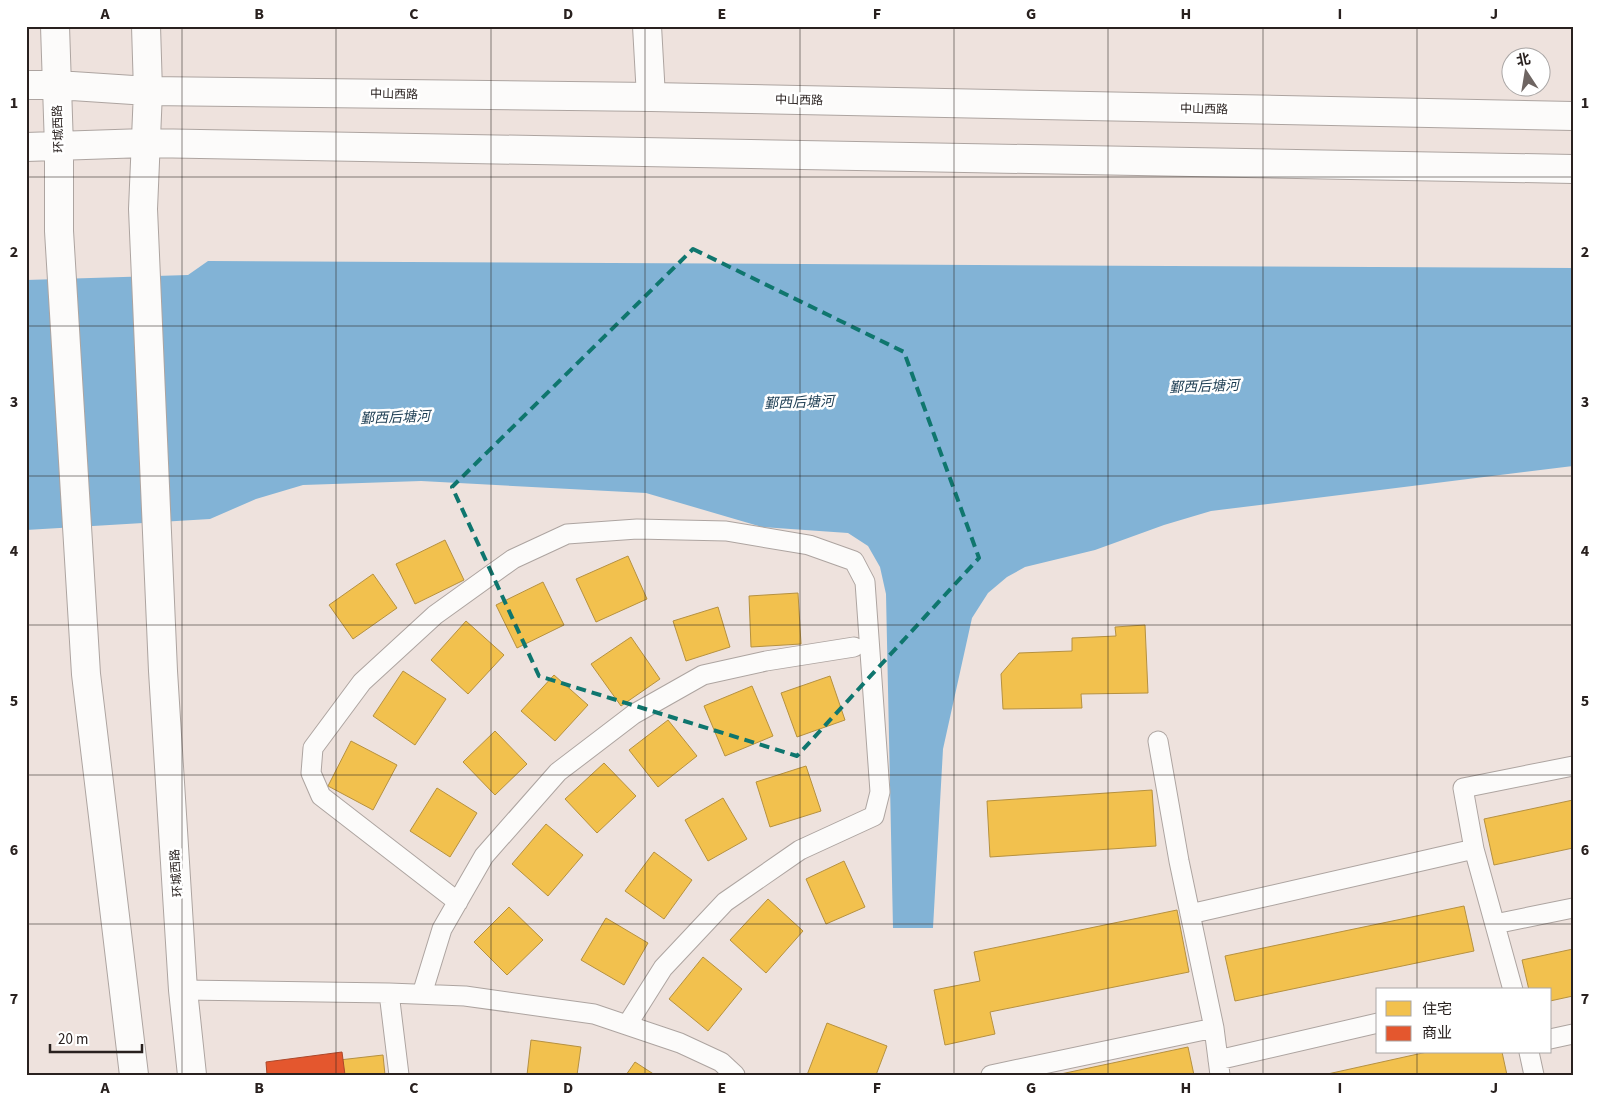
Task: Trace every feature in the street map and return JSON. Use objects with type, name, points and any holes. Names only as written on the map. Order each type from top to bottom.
[{"type":"main road","name":"环城西路","points":[[56,26],[60,147],[59,231],[86,674],[134,1075]]},
{"type":"main road","points":[[145,143],[148,92],[146,26]]},
{"type":"main road","points":[[647,26],[652,97]]},
{"type":"main road","name":"中山西路","points":[[26,85],[57,85],[148,92],[652,97],[1573,116]]},
{"type":"main road","name":"环城西路","points":[[145,143],[143,209],[163,670],[183,990],[192,1075]]},
{"type":"main road","points":[[26,148],[145,143],[1573,170]]},
{"type":"lane","points":[[458,902],[321,796],[311,773],[312,748],[362,682],[434,615],[513,559],[566,534],[637,529],[726,532],[809,545],[854,561],[865,582],[880,792],[874,816],[800,850],[726,902],[663,968],[627,1025]]},
{"type":"lane","points":[[422,994],[442,929],[484,856],[558,772],[634,714],[703,675],[766,661],[854,647]]},
{"type":"lane","points":[[1158,741],[1190,914],[1214,1028],[1219,1067],[1376,1024]]},
{"type":"lane","points":[[1512,988],[1474,849],[1463,788],[1573,766]]},
{"type":"lane","points":[[1190,914],[1474,849]]},
{"type":"lane","points":[[1495,924],[1573,908]]},
{"type":"lane","points":[[183,990],[465,996],[594,1014],[680,1043],[722,1062],[735,1075]]},
{"type":"lane","points":[[389,993],[399,1075]]},
{"type":"lane","points":[[990,1075],[1214,1028]]},
{"type":"lane","points":[[1552,1039],[1573,1034]]},
{"type":"lane","points":[[1529,1054],[1534,1075]]},
{"type":"highlighted area","points":[[693,249],[904,352],[979,558],[797,756],[539,676],[452,487]]},
{"type":"water","name":"鄞西后塘河","points":[[208,261],[1573,268],[1573,466],[1211,511],[1164,525],[1095,550],[1025,567],[1007,577],[988,593],[972,618],[943,749],[933,928],[893,928],[886,594],[880,567],[868,546],[848,533],[762,527],[646,493],[421,481],[303,485],[256,499],[210,519],[26,530],[26,280],[188,275]]},
{"type":"building: 住宅","points":[[445,540],[464,580],[415,604],[396,564]]},
{"type":"building: 住宅","points":[[628,556],[647,599],[596,622],[576,579]]},
{"type":"building: 住宅","points":[[373,574],[397,608],[353,639],[329,605]]},
{"type":"building: 住宅","points":[[543,582],[564,625],[517,648],[496,605]]},
{"type":"building: 住宅","points":[[798,593],[801,644],[751,647],[749,596]]},
{"type":"building: 住宅","points":[[718,607],[730,647],[686,661],[673,621]]},
{"type":"building: 住宅","points":[[466,621],[504,655],[468,694],[431,660]]},
{"type":"building: 住宅","points":[[1145,625],[1148,693],[1081,694],[1082,708],[1003,709],[1001,674],[1019,653],[1072,651],[1072,638],[1116,636],[1115,627]]},
{"type":"building: 住宅","points":[[631,637],[660,679],[621,706],[591,664]]},
{"type":"building: 住宅","points":[[403,671],[446,699],[415,745],[373,716]]},
{"type":"building: 住宅","points":[[554,675],[588,705],[555,741],[521,711]]},
{"type":"building: 住宅","points":[[830,676],[845,720],[797,737],[781,693]]},
{"type":"building: 住宅","points":[[752,686],[773,736],[725,756],[704,706]]},
{"type":"building: 住宅","points":[[668,720],[697,756],[658,787],[629,750]]},
{"type":"building: 住宅","points":[[495,731],[527,764],[495,795],[463,762]]},
{"type":"building: 住宅","points":[[351,741],[397,765],[373,810],[328,786]]},
{"type":"building: 住宅","points":[[604,763],[636,796],[597,833],[565,799]]},
{"type":"building: 住宅","points":[[806,766],[821,811],[770,827],[756,782]]},
{"type":"building: 住宅","points":[[437,788],[477,813],[450,857],[410,831]]},
{"type":"building: 住宅","points":[[1152,790],[1156,846],[990,857],[987,801]]},
{"type":"building: 住宅","points":[[723,798],[747,839],[708,861],[685,820]]},
{"type":"building: 住宅","points":[[1573,800],[1573,848],[1494,865],[1484,819]]},
{"type":"building: 住宅","points":[[546,824],[583,855],[548,896],[512,864]]},
{"type":"building: 住宅","points":[[654,852],[692,880],[664,919],[625,891]]},
{"type":"building: 住宅","points":[[844,861],[865,907],[826,924],[806,879]]},
{"type":"building: 住宅","points":[[768,899],[803,931],[766,973],[730,940]]},
{"type":"building: 住宅","points":[[1464,906],[1474,951],[1235,1001],[1225,956]]},
{"type":"building: 住宅","points":[[509,907],[543,940],[507,975],[474,942]]},
{"type":"building: 住宅","points":[[1177,910],[1189,972],[990,1012],[995,1034],[945,1045],[934,990],[980,981],[974,952]]},
{"type":"building: 住宅","points":[[606,918],[648,943],[624,985],[581,960]]},
{"type":"building: 住宅","points":[[1573,949],[1573,996],[1552,1001],[1552,988],[1529,988],[1522,960]]},
{"type":"building: 住宅","points":[[703,957],[742,989],[708,1031],[669,999]]},
{"type":"building: 住宅","points":[[827,1023],[887,1046],[876,1075],[807,1075]]},
{"type":"building: 住宅","points":[[531,1040],[581,1047],[577,1075],[527,1075]]},
{"type":"building: 住宅","points":[[1188,1047],[1194,1075],[1056,1075]]},
{"type":"building: 住宅","points":[[1418,1054],[1502,1054],[1507,1075],[1323,1075]]},
{"type":"building: 住宅","points":[[383,1055],[385,1075],[270,1075],[269,1068]]},
{"type":"building: 住宅","points":[[635,1062],[655,1075],[626,1075]]},
{"type":"building: 商业","points":[[342,1052],[345,1075],[267,1075],[266,1062]]}]
